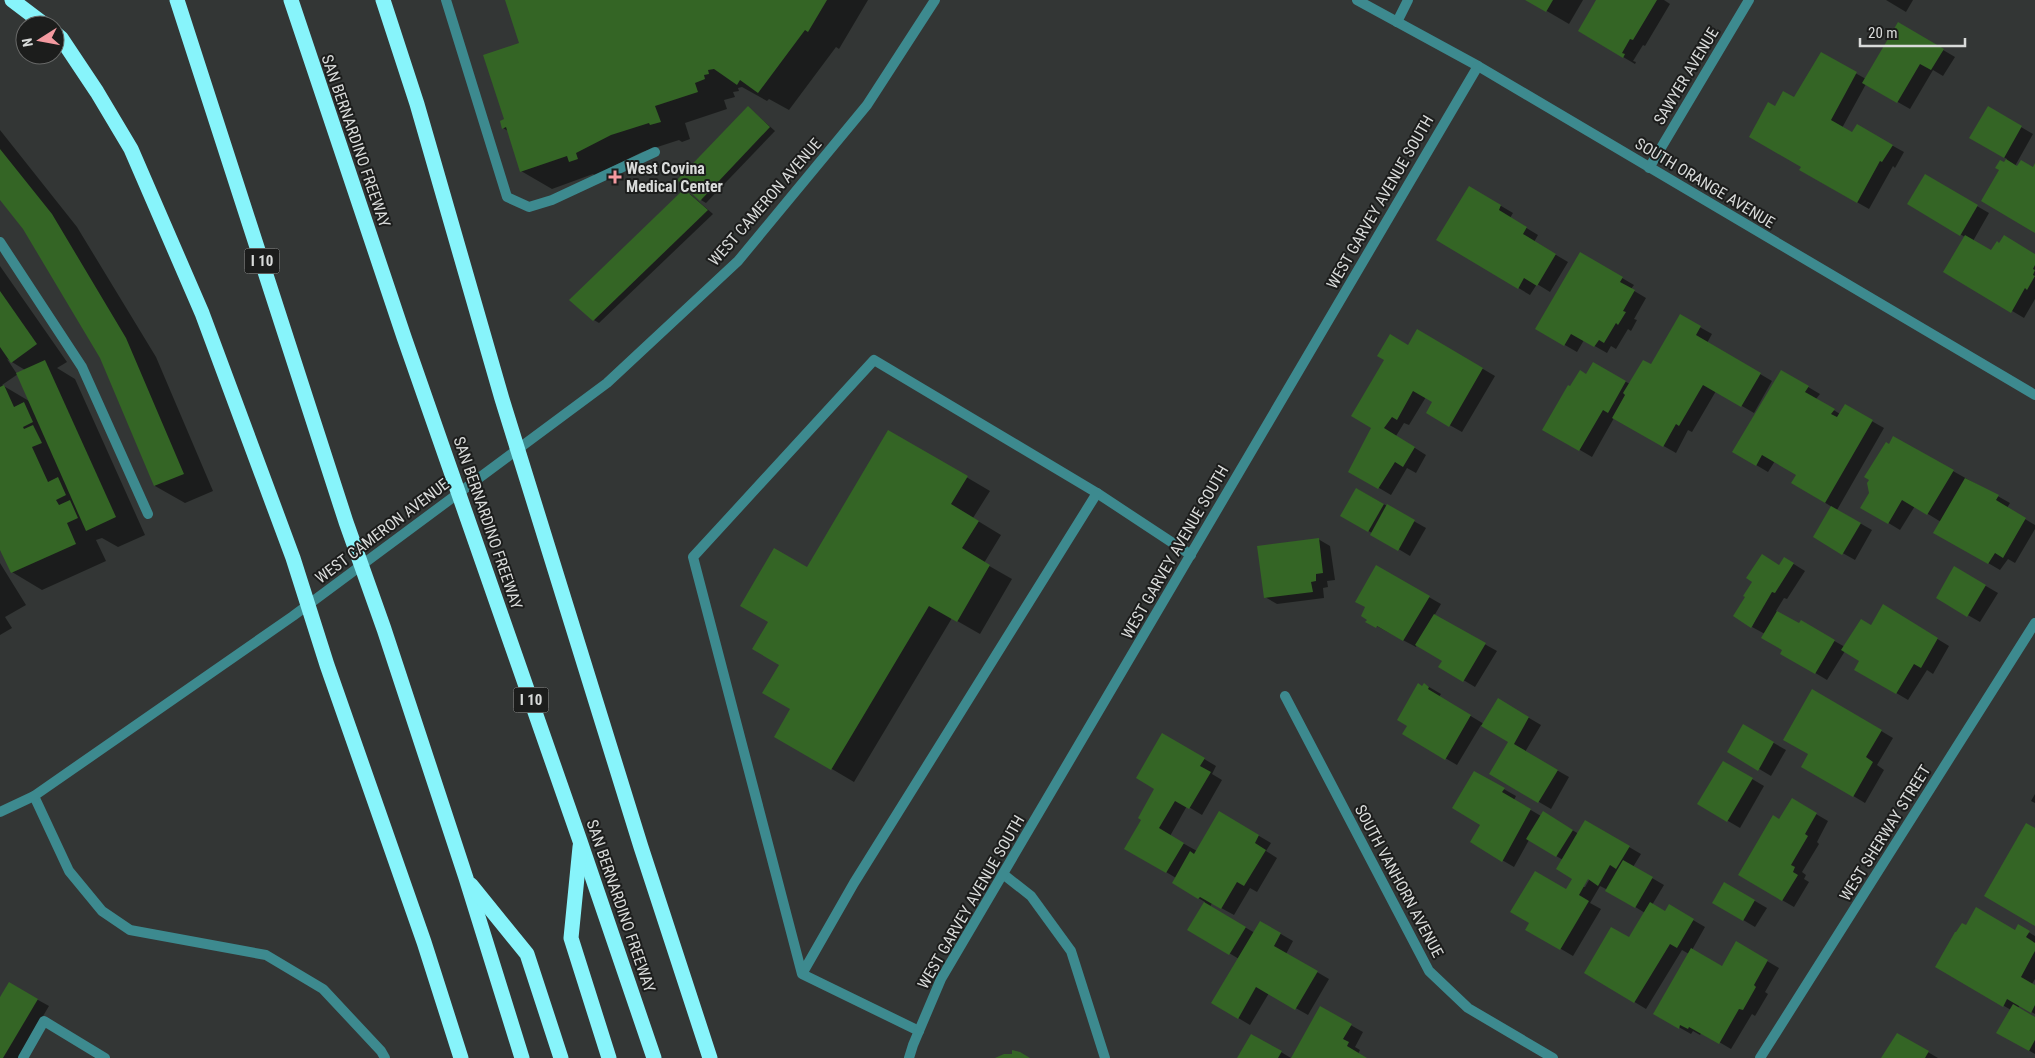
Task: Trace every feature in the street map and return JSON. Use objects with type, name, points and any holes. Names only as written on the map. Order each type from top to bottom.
[{"type":"highway","points":[[12,0],[32,15]]},
{"type":"highway","name":"I 10","points":[[177,0],[346,522],[384,629],[466,878],[522,1058]]},
{"type":"highway","name":"SAN BERNARDINO FREEWAY","points":[[291,0],[404,337],[654,1058]]},
{"type":"highway","points":[[383,0],[417,104],[502,399],[641,847],[710,1058]]},
{"type":"highway","points":[[65,44],[97,92],[131,149],[202,313],[294,558],[327,666],[424,942],[461,1058]]},
{"type":"highway","points":[[580,841],[572,938],[609,1058]]},
{"type":"highway","points":[[466,878],[527,954],[561,1058]]},
{"type":"street","points":[[446,0],[507,197],[529,207],[552,200],[655,152]]},
{"type":"street","name":"WEST CAMERON AVENUE","points":[[0,812],[34,796],[293,616],[607,383],[738,261],[867,106],[935,0]]},
{"type":"street","name":"SOUTH ORANGE AVENUE","points":[[1357,0],[1478,66],[2035,395]]},
{"type":"street","points":[[1397,22],[1408,0]]},
{"type":"street","name":"SAWYER AVENUE","points":[[1649,168],[1748,0]]},
{"type":"street","name":"WEST GARVEY AVENUE SOUTH","points":[[909,1058],[941,979],[1478,66]]},
{"type":"street","points":[[0,242],[82,367],[148,514]]},
{"type":"street","points":[[919,1031],[802,974],[693,558],[874,360],[1097,493],[1191,555]]},
{"type":"street","points":[[802,974],[854,883],[1097,493]]},
{"type":"street","name":"WEST SHERWAY STREET","points":[[1760,1058],[2035,624]]},
{"type":"street","name":"SOUTH VANHORN AVENUE","points":[[1285,696],[1429,971],[1468,1008],[1554,1058]]},
{"type":"street","points":[[34,796],[68,871],[102,911],[130,930],[266,955],[324,989],[385,1058]]},
{"type":"street","points":[[1003,874],[1031,896],[1071,951],[1106,1058]]},
{"type":"street","points":[[22,1058],[44,1020],[105,1058]]},
{"type":"building","points":[[505,0],[827,0],[808,32],[805,30],[758,93],[740,80],[737,85],[714,69],[708,70],[709,74],[704,75],[705,79],[695,83],[698,92],[655,106],[661,122],[650,125],[649,123],[611,135],[576,153],[578,159],[569,162],[567,156],[520,172],[506,127],[502,129],[500,121],[504,119],[483,55],[519,43]]},
{"type":"building","points":[[1525,0],[1553,0],[1546,12]]},
{"type":"building","points":[[1596,0],[1657,0],[1633,40],[1630,39],[1622,53],[1625,54],[1623,58],[1578,31]]},
{"type":"building","points":[[1898,22],[1944,49],[1931,70],[1920,64],[1897,103],[1862,83]]},
{"type":"building","points":[[1821,52],[1857,72],[1831,120],[1852,132],[1857,124],[1893,145],[1882,162],[1880,161],[1857,203],[1799,170],[1801,167],[1749,137],[1768,102],[1775,106],[1783,91],[1794,97]]},
{"type":"building","points":[[748,106],[770,127],[700,201],[677,180]]},
{"type":"building","points":[[1988,106],[2022,126],[2004,158],[1969,138]]},
{"type":"building","points":[[0,149],[52,214],[126,338],[184,474],[154,486],[100,358],[23,229],[0,200]]},
{"type":"building","points":[[2006,159],[2017,166],[2021,160],[2033,167],[2035,163],[2035,233],[1981,201],[1999,170],[1995,168],[2000,160],[2004,162]]},
{"type":"building","points":[[1925,174],[1978,205],[1960,236],[1907,204]]},
{"type":"building","points":[[1469,186],[1501,205],[1499,210],[1527,227],[1523,234],[1556,254],[1537,286],[1524,278],[1518,289],[1436,240]]},
{"type":"building","points":[[684,189],[708,210],[593,321],[569,300]]},
{"type":"building","points":[[1965,235],[1991,250],[2004,235],[2035,254],[2033,269],[2035,270],[2033,275],[2035,276],[2027,290],[2025,288],[2011,313],[1943,272]]},
{"type":"building","points":[[1580,252],[1623,277],[1620,282],[1635,290],[1623,311],[1626,312],[1618,325],[1616,323],[1604,343],[1599,340],[1594,347],[1571,334],[1564,346],[1535,329]]},
{"type":"building","points":[[0,291],[37,344],[11,363],[0,347]]},
{"type":"building","points":[[1680,314],[1701,326],[1696,335],[1761,373],[1741,407],[1703,385],[1679,426],[1676,424],[1663,447],[1612,418],[1625,395],[1623,393],[1643,360],[1651,364]]},
{"type":"building","points":[[1417,329],[1483,368],[1449,427],[1426,413],[1432,402],[1413,391],[1397,420],[1392,417],[1384,428],[1415,447],[1403,467],[1395,462],[1378,489],[1348,472],[1371,428],[1351,416],[1384,360],[1377,356],[1390,334],[1408,345]]},
{"type":"building","points":[[45,360],[116,517],[86,531],[16,373]]},
{"type":"building","points":[[1593,362],[1626,381],[1608,413],[1603,410],[1579,451],[1542,430],[1568,385],[1570,386],[1580,370],[1586,374]]},
{"type":"building","points":[[1781,370],[1809,386],[1805,392],[1835,409],[1831,414],[1837,417],[1845,404],[1873,420],[1825,503],[1791,483],[1796,475],[1762,455],[1756,466],[1732,452]]},
{"type":"building","points":[[4,385],[14,407],[24,402],[33,422],[23,427],[24,429],[33,425],[42,443],[32,447],[48,482],[58,477],[66,495],[56,500],[59,505],[70,500],[78,518],[67,523],[76,544],[11,573],[0,550],[0,387]]},
{"type":"building","points":[[888,430],[968,476],[951,504],[979,521],[962,548],[990,565],[957,622],[929,606],[831,770],[774,737],[790,709],[762,693],[779,665],[752,649],[768,622],[740,606],[774,548],[807,567]]},
{"type":"building","points":[[1893,436],[1954,470],[1927,515],[1902,500],[1888,524],[1860,508],[1869,493],[1867,483],[1869,480],[1864,477],[1886,442],[1889,444]]},
{"type":"building","points":[[1965,478],[1999,495],[1996,500],[2026,518],[2003,558],[1995,553],[1988,564],[1933,533]]},
{"type":"building","points":[[1356,488],[1384,504],[1368,532],[1340,516]]},
{"type":"building","points":[[1387,504],[1415,520],[1398,551],[1370,535]]},
{"type":"building","points":[[1831,506],[1861,523],[1842,555],[1813,537]]},
{"type":"building","points":[[1319,538],[1323,573],[1316,574],[1316,581],[1311,582],[1313,592],[1264,598],[1257,546]]},
{"type":"building","points":[[1762,554],[1779,565],[1784,557],[1794,563],[1775,593],[1772,592],[1751,628],[1733,616],[1752,582],[1746,578]]},
{"type":"building","points":[[1376,565],[1430,596],[1403,641],[1377,626],[1376,628],[1365,622],[1367,620],[1361,616],[1365,607],[1355,602]]},
{"type":"building","points":[[1954,566],[1986,585],[1967,617],[1936,598]]},
{"type":"building","points":[[1883,604],[1938,638],[1921,668],[1914,664],[1896,694],[1854,670],[1859,661],[1841,650],[1861,619],[1871,625]]},
{"type":"building","points":[[1777,611],[1799,623],[1801,620],[1835,640],[1815,674],[1780,654],[1782,650],[1761,638]]},
{"type":"building","points":[[1434,614],[1486,643],[1463,682],[1438,667],[1442,661],[1415,645]]},
{"type":"building","points":[[1418,683],[1422,686],[1424,683],[1429,687],[1428,689],[1471,715],[1445,760],[1402,734],[1407,726],[1397,720]]},
{"type":"building","points":[[1812,689],[1882,730],[1866,757],[1873,762],[1853,797],[1801,767],[1808,754],[1783,740]]},
{"type":"building","points":[[1498,698],[1529,717],[1514,744],[1558,770],[1538,803],[1489,774],[1508,742],[1481,726]]},
{"type":"building","points":[[1743,724],[1774,742],[1758,771],[1727,752]]},
{"type":"building","points":[[1162,733],[1205,758],[1200,766],[1211,772],[1189,809],[1175,801],[1159,828],[1184,843],[1166,873],[1124,849],[1141,820],[1138,818],[1154,789],[1136,778]]},
{"type":"building","points":[[1723,761],[1753,778],[1727,822],[1697,804]]},
{"type":"building","points":[[1474,771],[1505,788],[1502,792],[1531,809],[1502,862],[1470,842],[1480,825],[1452,808]]},
{"type":"building","points":[[1792,798],[1817,813],[1805,834],[1808,836],[1791,865],[1795,867],[1793,872],[1798,875],[1782,901],[1738,875],[1773,815],[1779,819]]},
{"type":"building","points":[[1219,811],[1259,835],[1255,843],[1266,850],[1244,886],[1237,882],[1221,909],[1200,897],[1198,899],[1172,883],[1190,851],[1194,854]]},
{"type":"building","points":[[1543,811],[1573,830],[1556,857],[1526,839]]},
{"type":"building","points":[[1585,820],[1630,846],[1616,869],[1610,865],[1598,886],[1588,879],[1579,895],[1589,901],[1560,950],[1525,930],[1529,923],[1510,912],[1535,871],[1566,889],[1572,879],[1556,869]]},
{"type":"building","points":[[2026,823],[2035,828],[2035,926],[1984,896]]},
{"type":"building","points":[[1623,860],[1653,877],[1635,908],[1605,891]]},
{"type":"building","points":[[1724,882],[1755,900],[1743,921],[1712,903]]},
{"type":"building","points":[[1204,902],[1246,927],[1229,955],[1187,930]]},
{"type":"building","points":[[1650,902],[1665,911],[1669,904],[1694,919],[1677,948],[1670,944],[1634,1003],[1584,973],[1611,927],[1629,937]]},
{"type":"building","points":[[1976,907],[2015,930],[2018,924],[2030,931],[2026,937],[2035,943],[2035,951],[2021,977],[2035,985],[2035,1005],[2031,1013],[2007,999],[2003,1007],[1935,967],[1955,932],[1962,923],[1966,925]]},
{"type":"building","points":[[1260,921],[1281,933],[1274,946],[1318,971],[1295,1010],[1256,987],[1238,1019],[1211,1003]]},
{"type":"building","points":[[1736,941],[1768,960],[1743,1010],[1739,1009],[1719,1044],[1689,1027],[1688,1029],[1680,1025],[1679,1029],[1653,1014],[1691,948],[1722,966]]},
{"type":"building","points":[[9,982],[38,999],[3,1058],[0,1058],[0,997]]},
{"type":"building","points":[[2013,1004],[2035,1017],[2035,1040],[2029,1051],[1996,1033]]},
{"type":"building","points":[[1320,1006],[1352,1024],[1343,1039],[1349,1042],[1347,1046],[1367,1058],[1291,1058]]},
{"type":"building","points":[[1897,1033],[1929,1051],[1925,1058],[1881,1058]]},
{"type":"building","points":[[1251,1034],[1282,1051],[1278,1058],[1237,1058]]},
{"type":"building","points":[[1012,1050],[1030,1058],[995,1058],[1004,1054],[1012,1054]]},
{"type":"place","name":"West Covina Medical Center","points":[[615,177]]}]
